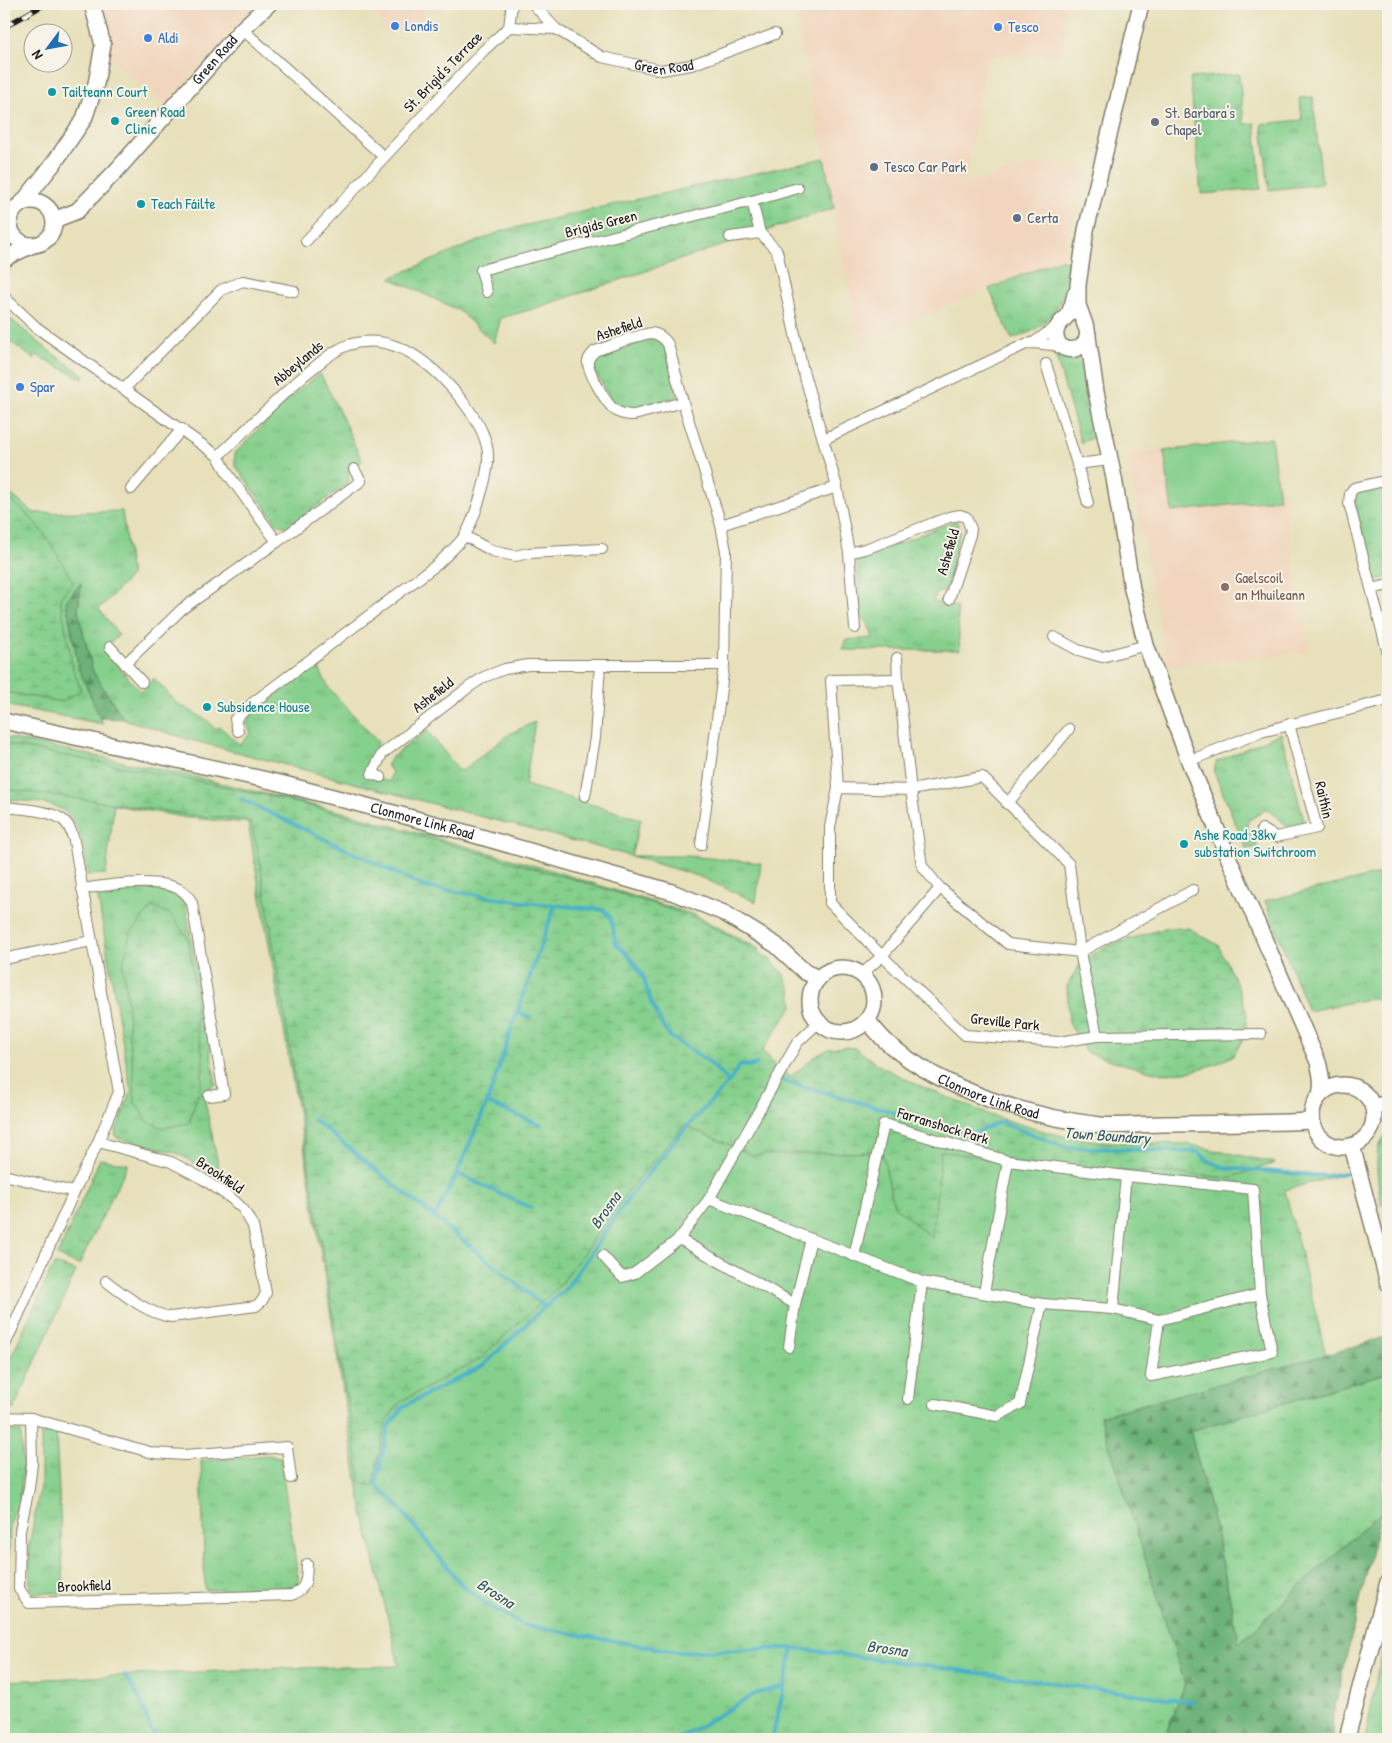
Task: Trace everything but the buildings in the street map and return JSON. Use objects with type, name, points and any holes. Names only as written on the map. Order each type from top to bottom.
[{"type":"street","name":"Green Road","points":[[54,220],[77,211],[116,171],[242,30],[269,4]]},
{"type":"street","points":[[508,27],[512,4]]},
{"type":"street","name":"Green Road","points":[[533,4],[556,29],[602,57],[661,70],[691,66],[775,34]]},
{"type":"street","points":[[1141,4],[1086,230],[1078,285],[1078,305],[1086,330],[1132,589],[1146,645],[1189,760],[1250,911],[1318,1062],[1322,1076],[1320,1095]]},
{"type":"street","points":[[4,246],[14,211],[31,202],[54,163],[84,119],[96,84],[103,45],[93,5]]},
{"type":"street","name":"Green Road","points":[[508,27],[556,29]]},
{"type":"street","name":"St. Brigid's Terrace","points":[[306,241],[484,50],[508,27]]},
{"type":"street","points":[[242,30],[384,157]]},
{"type":"street","points":[[798,188],[752,200],[760,233],[777,251],[802,367],[837,487],[849,553],[855,628]]},
{"type":"street","name":"Brigids Green","points":[[487,292],[481,270],[752,200]]},
{"type":"street","points":[[4,260],[33,245],[39,244],[49,237],[52,232],[54,220],[48,208],[31,202]]},
{"type":"street","points":[[10,222],[16,238],[33,245]]},
{"type":"street","points":[[730,237],[760,233]]},
{"type":"street","points":[[124,389],[221,290],[243,282],[294,291]]},
{"type":"street","points":[[1078,285],[1072,304],[1055,334],[1058,343],[1067,348],[1089,376],[1096,392]]},
{"type":"street","points":[[4,297],[36,327],[218,456],[228,474],[277,542]]},
{"type":"street","points":[[824,439],[1026,344],[1033,343],[1067,348],[1082,346],[1085,343],[1086,330],[1083,323],[1075,318],[1071,318],[1060,323],[1033,343]]},
{"type":"street","name":"Ashefield","points":[[684,402],[634,416],[614,410],[607,403],[589,368],[588,361],[595,351],[651,333],[661,336],[668,344],[721,526],[726,551],[724,665],[701,845]]},
{"type":"street","name":"Abbeylands","points":[[218,456],[297,382],[330,354],[347,346],[366,341],[403,349],[435,370],[451,386],[474,416],[483,432],[488,458],[487,470],[472,523],[465,536],[439,563],[254,701],[235,719],[238,730]]},
{"type":"street","points":[[1046,364],[1088,503]]},
{"type":"street","points":[[131,489],[182,429]]},
{"type":"street","points":[[1077,464],[1110,460]]},
{"type":"street","points":[[125,664],[182,609],[361,481],[354,469]]},
{"type":"street","points":[[1388,480],[1354,488],[1350,493],[1349,503],[1388,654]]},
{"type":"street","points":[[721,526],[837,487]]},
{"type":"street","name":"Ashefield","points":[[849,553],[868,548],[949,517],[960,515],[966,517],[971,528],[970,535],[949,599]]},
{"type":"street","points":[[465,536],[492,551],[515,556],[530,553],[602,549]]},
{"type":"street","points":[[1372,589],[1388,585]]},
{"type":"street","points":[[1054,637],[1078,650],[1102,657],[1146,645]]},
{"type":"street","points":[[110,646],[142,682]]},
{"type":"street","points":[[897,658],[911,790],[922,866],[940,888],[1008,944],[1080,952],[1192,890]]},
{"type":"street","points":[[585,796],[595,738],[600,664]]},
{"type":"street","name":"Ashefield","points":[[381,777],[372,774],[382,754],[469,686],[484,677],[505,669],[528,665],[724,665]]},
{"type":"street","name":"Greville Park","points":[[898,679],[832,680],[838,788],[830,827],[830,903],[882,956],[965,1036],[1058,1042],[1096,1036],[1261,1034]]},
{"type":"street","points":[[1189,760],[1261,732],[1388,700]]},
{"type":"street","name":"Clonmore Link Road","points":[[4,722],[280,783],[450,828],[672,892],[724,913],[776,945],[805,972],[818,978]]},
{"type":"street","name":"Raithín","points":[[1262,829],[1276,838],[1317,828],[1289,724]]},
{"type":"street","points":[[1007,804],[1069,729]]},
{"type":"street","points":[[838,788],[911,790],[982,777],[1069,864],[1080,952],[1096,1036]]},
{"type":"street","points":[[4,807],[53,814],[67,824],[74,842],[119,1092],[98,1142],[6,1334],[4,1347]]},
{"type":"street","points":[[82,889],[130,883],[151,883],[184,891],[188,896],[192,903],[224,1094],[209,1096]]},
{"type":"street","points":[[867,970],[874,996],[872,1012],[867,1020],[859,1027],[849,1031],[833,1030],[820,1022],[810,1006],[810,996],[818,978],[834,968],[867,970],[882,956],[940,888]]},
{"type":"street","points":[[4,958],[91,942]]},
{"type":"street","name":"Clonmore Link Road","points":[[867,1020],[889,1045],[921,1067],[947,1081],[981,1096],[1011,1106],[1053,1116],[1101,1125],[1312,1121]]},
{"type":"street","points":[[603,1256],[622,1277],[635,1273],[679,1239],[709,1199],[797,1043],[820,1022]]},
{"type":"street","points":[[1318,1062],[1328,1074],[1346,1085],[1355,1087],[1363,1092],[1373,1107],[1373,1127],[1368,1136],[1352,1146],[1334,1146],[1326,1143],[1314,1130],[1312,1121],[1314,1103],[1320,1095],[1332,1087],[1346,1085]]},
{"type":"street","points":[[1373,1107],[1388,1103]]},
{"type":"street","name":"Farranshock Park","points":[[854,1256],[884,1124],[1008,1161],[1126,1176],[1254,1189],[1260,1294],[1272,1352],[1151,1376],[1159,1320]]},
{"type":"street","name":"Brookfield","points":[[98,1142],[171,1162],[203,1179],[232,1199],[243,1209],[253,1226],[266,1293],[262,1301],[256,1306],[171,1317],[159,1315],[147,1309],[106,1281]]},
{"type":"street","points":[[1352,1146],[1388,1283]]},
{"type":"street","points":[[984,1293],[1008,1161]]},
{"type":"street","points":[[4,1175],[74,1192]]},
{"type":"street","points":[[1113,1309],[1126,1176]]},
{"type":"street","points":[[709,1199],[922,1282],[1042,1304],[1113,1309],[1159,1320],[1260,1294]]},
{"type":"street","points":[[679,1239],[794,1304]]},
{"type":"street","points":[[789,1347],[794,1304],[811,1239]]},
{"type":"street","points":[[908,1399],[922,1282]]},
{"type":"street","points":[[934,1404],[996,1416],[1020,1404],[1042,1304]]},
{"type":"street","points":[[4,1417],[31,1418],[153,1453],[184,1455],[287,1447],[291,1478]]},
{"type":"street","name":"Brookfield","points":[[31,1418],[32,1464],[30,1488],[20,1530],[18,1589],[28,1603],[292,1594],[301,1590],[306,1583],[307,1564]]},
{"type":"street","points":[[1348,1739],[1388,1582]]},
{"type":"shaded area","points":[[101,4],[257,4],[237,23],[166,106],[111,59]]},
{"type":"shaded area","name":"Londis","points":[[366,4],[421,4],[426,16],[388,36],[376,14]]},
{"type":"shaded area","points":[[794,4],[1064,4],[1062,54],[987,56],[965,183],[1041,163],[1088,170],[1061,259],[860,343]]},
{"type":"shaded area","name":"Gaelscoil an Mhuileann","points":[[1273,436],[1308,652],[1168,666],[1139,521],[1128,453]]},
{"type":"green space","points":[[1239,74],[1244,124],[1255,123],[1261,189],[1201,194],[1190,78]]},
{"type":"green space","points":[[1313,97],[1322,184],[1269,190],[1262,124],[1302,120],[1300,98]]},
{"type":"green space","points":[[824,158],[834,208],[501,318],[494,343],[458,310],[390,278],[502,231]]},
{"type":"green space","points":[[1061,259],[1069,263],[1066,283],[1056,309],[1043,324],[1026,334],[1012,339],[989,289]]},
{"type":"green space","points":[[4,314],[53,354],[84,375],[83,379],[36,355],[34,359],[4,337]]},
{"type":"green space","points":[[651,339],[657,339],[665,347],[678,396],[632,411],[614,405],[592,364],[596,358]]},
{"type":"green space","points":[[1054,350],[1075,358],[1081,364],[1088,379],[1094,437],[1081,443]]},
{"type":"green space","points":[[320,373],[362,461],[348,471],[349,480],[346,485],[288,527],[278,525],[235,465],[235,453],[283,404]]},
{"type":"green space","points":[[1271,438],[1279,499],[1172,512],[1164,451]]},
{"type":"green space","points":[[1386,486],[1388,489],[1388,577],[1376,580],[1373,576],[1354,500],[1358,493]]},
{"type":"green space","points":[[4,489],[34,513],[122,511],[131,576],[99,609],[119,635],[103,649],[141,692],[154,678],[178,704],[207,720],[215,729],[220,727],[240,745],[251,733],[247,723],[252,714],[317,665],[329,688],[378,742],[364,774],[389,782],[392,771],[386,766],[392,757],[427,730],[460,772],[511,733],[535,722],[525,785],[641,819],[631,856],[191,740],[124,719],[93,672],[78,611],[81,584],[66,601],[79,669],[103,724],[4,705]]},
{"type":"green space","points":[[4,497],[26,513],[44,534],[73,582],[60,598],[73,669],[81,690],[62,702],[4,692]]},
{"type":"green space","points":[[952,522],[957,522],[960,530],[946,589],[936,594],[933,602],[957,607],[960,650],[843,650],[845,640],[873,638],[868,623],[861,617],[857,562]]},
{"type":"green space","points":[[81,583],[78,611],[93,672],[124,719],[100,718],[79,669],[66,601]]},
{"type":"green space","points":[[1281,733],[1304,821],[1287,827],[1274,813],[1265,810],[1248,821],[1247,826],[1258,847],[1246,849],[1214,772],[1216,762]]},
{"type":"green space","points":[[4,737],[191,776],[351,814],[547,869],[695,915],[759,949],[739,1063],[782,1080],[1065,1147],[1225,1168],[1327,1176],[1351,1172],[1285,1190],[1326,1355],[1100,1416],[1185,1684],[1164,1739],[4,1739],[4,1681],[286,1668],[399,1666],[360,1499],[303,1141],[248,823],[189,818],[114,805],[106,874],[88,875],[83,844],[71,817],[54,806],[4,799]]},
{"type":"green space","points":[[4,744],[213,784],[345,815],[583,882],[697,919],[771,960],[784,975],[791,990],[793,1006],[762,1051],[790,1077],[816,1056],[829,1049],[855,1048],[880,1066],[916,1084],[990,1115],[1032,1128],[1067,1137],[1107,1142],[1187,1144],[1275,1163],[1229,1178],[1175,1173],[1060,1169],[941,1151],[932,1238],[894,1206],[882,1152],[752,1155],[684,1125],[630,1188],[561,1284],[480,1359],[400,1402],[385,1424],[373,1487],[360,1482],[354,1432],[346,1395],[259,856],[251,823],[244,820],[190,815],[4,789]]},
{"type":"green space","points":[[631,856],[687,856],[761,863],[756,902],[698,876]]},
{"type":"green space","points":[[1388,872],[1388,1001],[1373,998],[1308,1011],[1265,901]]},
{"type":"green space","points":[[140,889],[171,893],[185,903],[216,1084],[203,1092],[221,1178],[175,1152],[117,1138],[115,1133],[131,1092],[97,892]]},
{"type":"green space","points":[[152,907],[170,914],[188,938],[195,987],[196,1023],[203,1056],[202,1080],[189,1123],[163,1128],[148,1122],[135,1103],[123,966],[130,934]]},
{"type":"green space","points":[[1165,928],[1188,928],[1218,945],[1239,989],[1247,1014],[1245,1036],[1233,1056],[1216,1064],[1188,1072],[1159,1073],[1086,1052],[1069,1023],[1067,986],[1082,961],[1104,947]]},
{"type":"green space","points":[[1388,1133],[1388,1204],[1381,1205],[1377,1157],[1382,1139]]},
{"type":"green space","points":[[100,1159],[128,1164],[79,1265],[57,1256]]},
{"type":"green space","points":[[54,1264],[76,1271],[14,1409],[4,1410],[4,1372]]},
{"type":"green space","points":[[1388,1336],[1386,1373],[1190,1431],[1215,1527],[1239,1643],[1381,1512],[1333,1714],[1332,1739],[1164,1739],[1185,1684],[1100,1416],[1326,1355]]},
{"type":"green space","points":[[1386,1373],[1381,1512],[1239,1643],[1215,1527],[1190,1431]]},
{"type":"green space","points":[[4,1430],[21,1432],[23,1468],[20,1499],[10,1524],[8,1587],[4,1587]]},
{"type":"green space","points":[[43,1431],[56,1432],[64,1593],[33,1593],[30,1588],[29,1546],[41,1482],[41,1435]]},
{"type":"green space","points":[[268,1455],[280,1457],[299,1583],[293,1588],[205,1590],[201,1461]]},
{"type":"green space","points":[[1388,1631],[1388,1739],[1365,1739],[1378,1670]]},
{"type":"waterway","points":[[241,799],[425,887],[523,902],[604,910],[611,919],[616,944],[630,957],[643,976],[650,1000],[664,1029],[671,1037],[709,1062],[729,1082]]},
{"type":"waterway","points":[[435,1216],[457,1173],[487,1103],[555,905]]},
{"type":"waterway","points":[[517,1012],[529,1017]]},
{"type":"waterway","name":"Brosna","points":[[757,1064],[751,1066],[740,1065],[729,1082],[683,1131],[629,1197],[566,1289],[541,1310],[484,1365],[404,1406],[388,1427],[376,1485],[397,1505],[462,1585],[489,1606],[523,1625],[677,1652],[793,1648],[1194,1702]]},
{"type":"waterway","name":"Town Boundary","points":[[781,1080],[928,1122],[968,1136],[1000,1122],[1065,1147],[1199,1152],[1208,1161],[1225,1168],[1327,1176],[1351,1172]]},
{"type":"waterway","points":[[487,1103],[541,1125]]},
{"type":"waterway","points":[[313,1119],[545,1307]]},
{"type":"waterway","points":[[457,1173],[531,1208]]},
{"type":"waterway","points":[[772,1739],[793,1648]]},
{"type":"waterway","name":"Brosna","points":[[125,1675],[139,1698],[155,1739]]},
{"type":"waterway","points":[[678,1739],[755,1694],[785,1686]]},
{"type":"railway","points":[[4,27],[45,4]]},
{"type":"place","name":"Londis","points":[[395,26]]},
{"type":"place","name":"Tesco","points":[[998,27]]},
{"type":"place","name":"Aldi","points":[[148,38]]},
{"type":"place","name":"Tailteann Court","points":[[52,92]]},
{"type":"place","name":"Green Road Clinic","points":[[115,121]]},
{"type":"place","name":"St. Barbara's Chapel","points":[[1155,122]]},
{"type":"place","name":"Tesco Car Park","points":[[874,167]]},
{"type":"place","name":"Teach Fáilte","points":[[141,204]]},
{"type":"place","name":"Certa","points":[[1017,218]]},
{"type":"place","name":"Spar","points":[[20,387]]},
{"type":"place","name":"Gaelscoil an Mhuileann","points":[[1225,587]]},
{"type":"place","name":"Subsidence House","points":[[207,707]]},
{"type":"place","name":"Ashe Road 38kv substation Switchroom","points":[[1184,844]]}]
